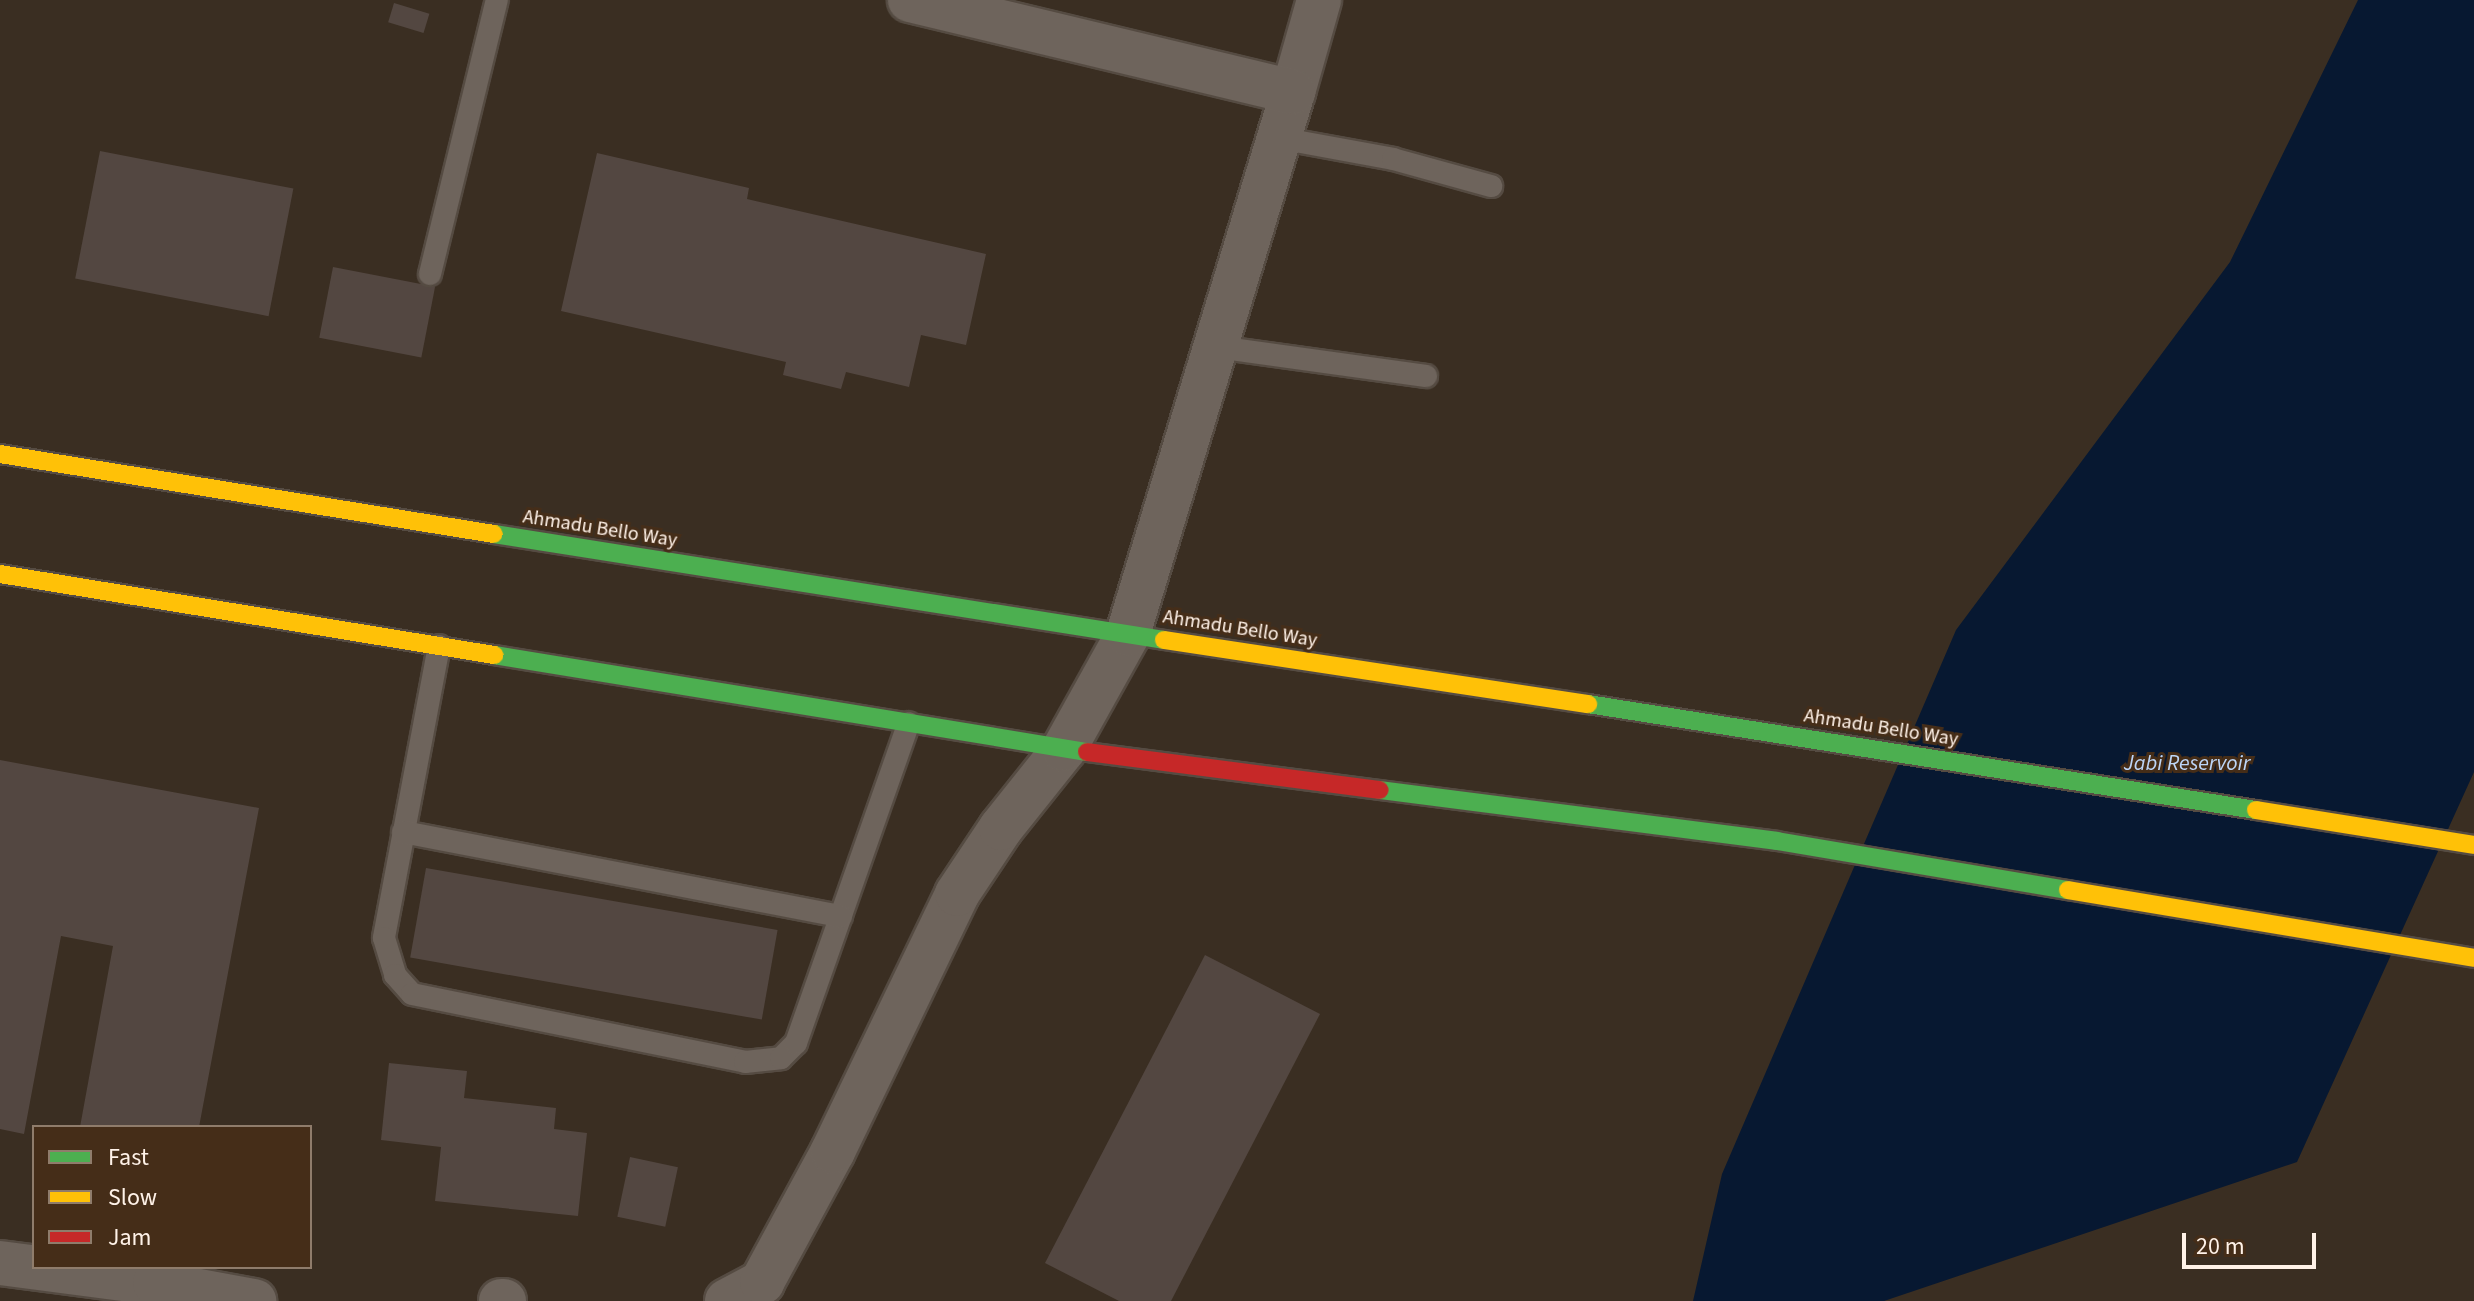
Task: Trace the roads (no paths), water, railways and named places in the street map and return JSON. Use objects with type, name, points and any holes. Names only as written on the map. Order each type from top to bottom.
[{"type":"main road","name":"Ahmadu Bello Way","points":[[0,454],[2474,845]]},
{"type":"main road","points":[[0,574],[1064,749],[1777,841],[2474,958]]},
{"type":"street","points":[[910,0],[1293,92]]},
{"type":"street","points":[[748,1295],[833,1151],[957,894],[1001,828],[1064,749],[1128,634],[1217,347],[1319,0]]},
{"type":"street","points":[[20,1278],[155,1283],[254,1301]]},
{"type":"lane","points":[[430,274],[497,0]]},
{"type":"lane","points":[[1279,138],[1393,159],[1491,186]]},
{"type":"lane","points":[[1217,347],[1426,376]]},
{"type":"lane","points":[[439,646],[384,938],[395,975],[412,994],[745,1062],[781,1058],[796,1043],[909,723]]},
{"type":"lane","points":[[403,832],[841,916]]},
{"type":"water","name":"Jabi Reservoir","points":[[2358,0],[2474,0],[2474,772],[2297,1162],[1884,1301],[1693,1301],[1722,1174],[1956,630],[2230,262]]}]
